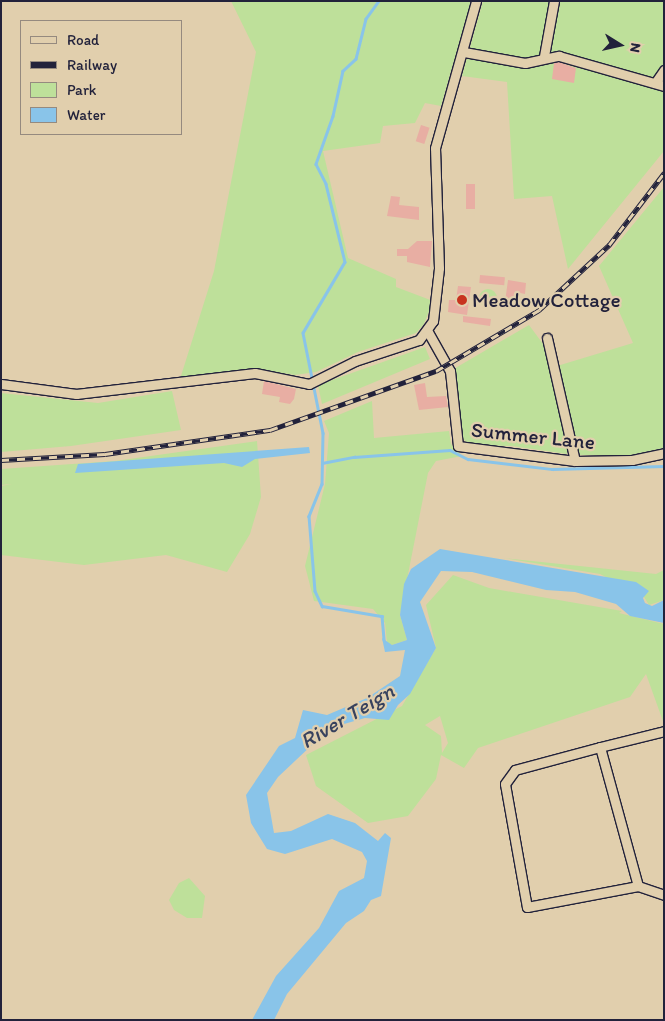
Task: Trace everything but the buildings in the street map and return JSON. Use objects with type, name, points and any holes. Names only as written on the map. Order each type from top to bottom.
[{"type":"street","points":[[1,384],[76,394],[256,373],[315,382],[355,361],[419,340],[428,332],[440,268],[435,148],[464,52],[476,1]]},
{"type":"street","points":[[544,56],[554,1]]},
{"type":"street","points":[[464,52],[525,63],[544,56],[574,59],[659,84],[664,70]]},
{"type":"street","name":"Summer Lane","points":[[428,332],[450,371],[458,446],[575,461],[632,460],[664,453]]},
{"type":"street","points":[[547,338],[575,461]]},
{"type":"street","points":[[664,731],[515,770],[505,784],[527,907],[638,886],[664,895]]},
{"type":"street","points":[[600,747],[638,886]]},
{"type":"green space","points":[[231,1],[471,1],[441,106],[425,103],[415,123],[383,126],[380,143],[323,151],[348,258],[396,279],[396,287],[433,301],[424,324],[416,333],[358,352],[316,372],[295,375],[257,369],[180,379],[214,271],[256,52]]},
{"type":"green space","points":[[483,1],[664,1],[664,151],[568,269],[552,196],[514,199],[507,82],[462,76]]},
{"type":"green space","points":[[664,187],[664,448],[631,455],[579,455],[557,366],[633,343],[599,266]]},
{"type":"green space","points":[[484,289],[492,289],[497,294],[495,305],[484,307],[479,302],[479,294]]},
{"type":"green space","points":[[529,325],[546,348],[568,442],[567,454],[512,446],[470,445],[463,439],[452,370]]},
{"type":"green space","points":[[425,347],[430,359],[322,404],[318,385]]},
{"type":"green space","points":[[172,391],[181,430],[71,446],[1,452],[1,393],[98,403]]},
{"type":"green space","points":[[372,401],[374,438],[449,431],[451,444],[462,456],[436,461],[428,473],[400,615],[407,640],[392,645],[387,643],[385,623],[373,609],[314,601],[305,566],[325,484],[329,433],[324,421]]},
{"type":"green space","points":[[257,441],[261,497],[250,534],[227,572],[166,555],[84,565],[1,555],[1,486],[12,484],[1,485],[1,469],[115,461]]},
{"type":"green space","points":[[504,558],[656,574],[664,570],[664,600],[649,605],[644,597],[600,574]]},
{"type":"green space","points":[[453,575],[489,588],[622,611],[619,613],[664,624],[664,724],[646,674],[630,697],[478,748],[464,768],[441,755],[436,779],[408,816],[368,823],[316,786],[306,755],[402,706],[436,648],[426,605]],"holes":[[[440,716],[448,743],[442,753],[441,736],[425,725]]]},
{"type":"green space","points":[[189,878],[205,896],[202,918],[187,918],[174,910],[169,900],[179,883]]},
{"type":"water","points":[[309,447],[310,453],[255,459],[242,467],[224,463],[75,473],[78,464]]},
{"type":"water","name":"River Teign","points":[[440,549],[636,582],[649,591],[643,598],[645,603],[652,606],[664,600],[664,623],[630,616],[616,604],[575,592],[546,590],[472,572],[441,571],[420,602],[436,648],[410,694],[398,705],[389,720],[365,718],[330,728],[278,777],[267,793],[274,833],[291,831],[328,814],[355,823],[378,841],[385,833],[391,838],[381,896],[371,900],[364,911],[346,923],[287,994],[274,1020],[252,1020],[276,976],[319,928],[339,891],[364,878],[367,861],[362,852],[332,839],[285,854],[267,849],[251,823],[246,795],[279,746],[295,738],[303,710],[327,715],[367,698],[400,676],[405,650],[385,652],[382,638],[392,645],[407,640],[400,615],[404,584],[411,569]]},
{"type":"waterway","points":[[379,1],[366,19],[356,59],[343,71],[333,116],[316,164],[326,184],[345,262],[303,333],[323,433],[322,484],[309,516],[315,591],[322,606],[382,616],[384,640]]},
{"type":"waterway","points":[[322,463],[354,457],[450,450],[468,459],[552,469],[664,466]]},
{"type":"railway","points":[[1,460],[105,454],[270,430],[436,371],[539,310],[609,245],[664,173]]},
{"type":"place","name":"Meadow Cottage","points":[[462,300]]}]
